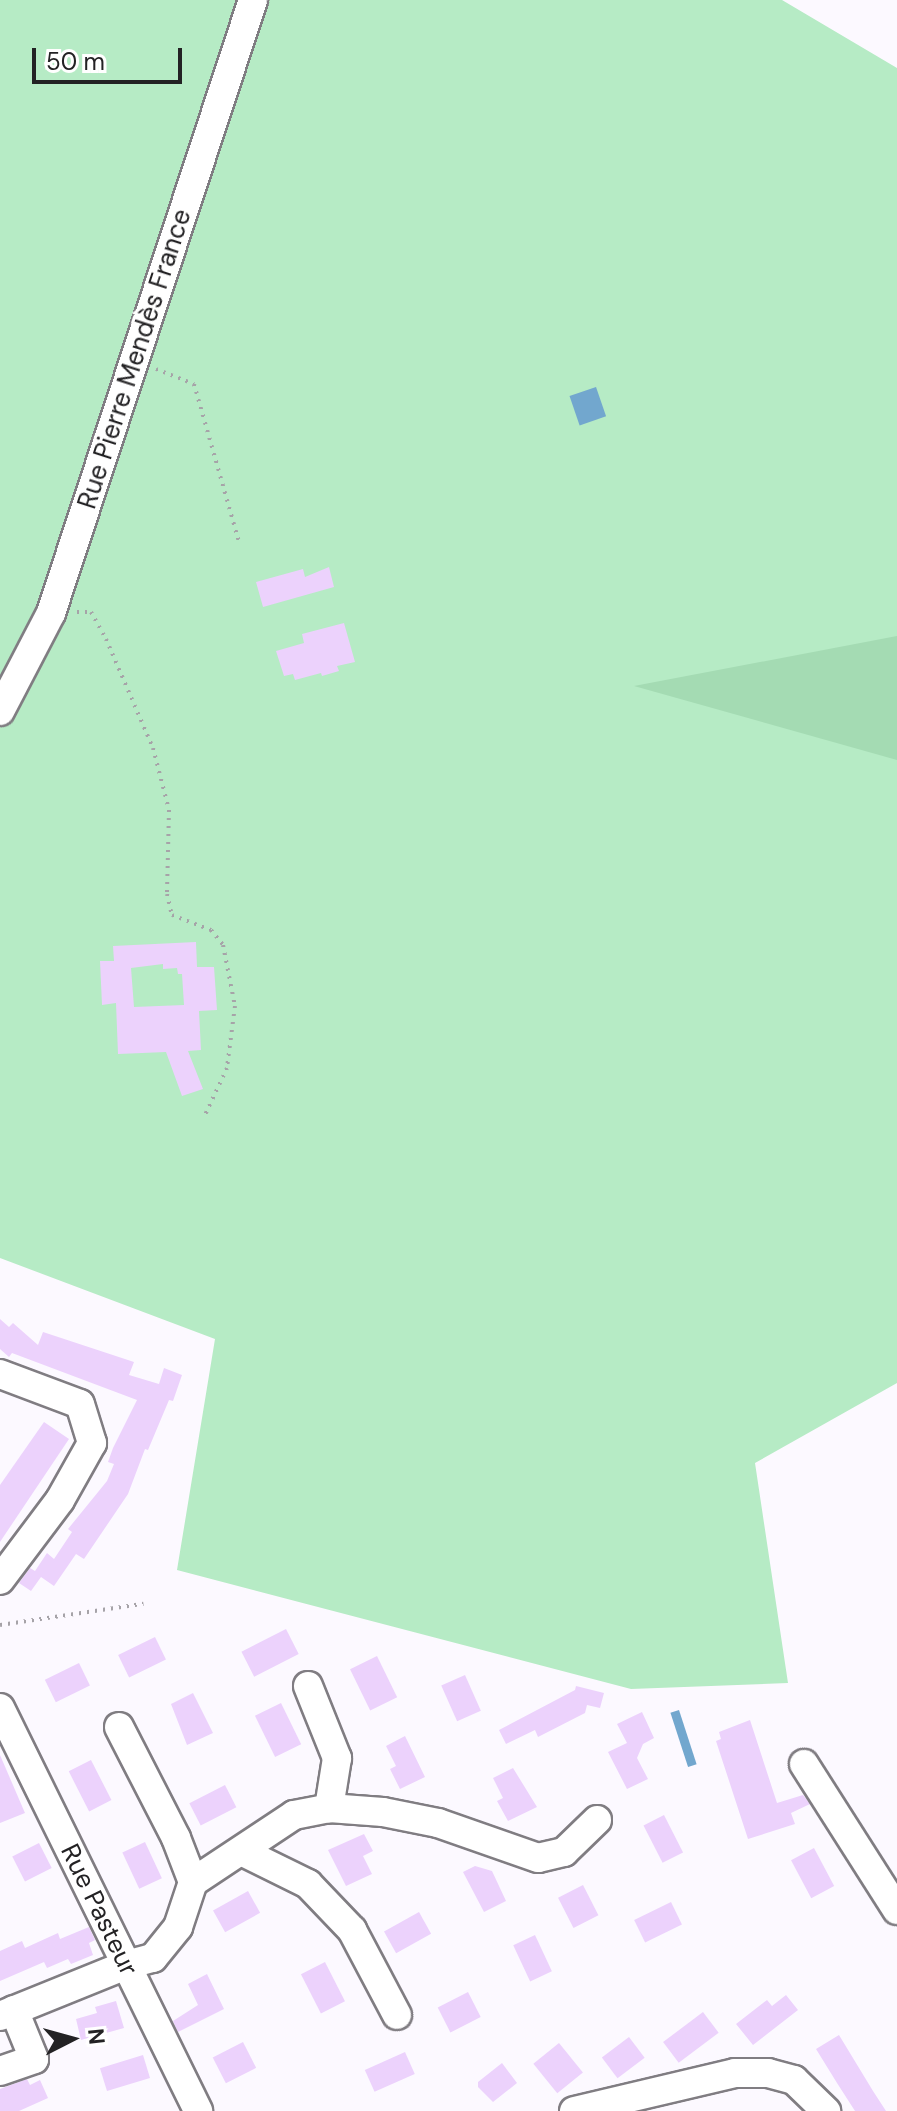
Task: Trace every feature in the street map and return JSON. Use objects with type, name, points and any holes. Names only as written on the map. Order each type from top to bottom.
[{"type":"street","name":"Rue Pierre Mendès France","points":[[0,711],[51,613],[253,0]]},
{"type":"street","points":[[0,1374],[80,1404],[92,1443],[60,1500],[0,1580]]},
{"type":"street","points":[[308,1686],[337,1758],[329,1808]]},
{"type":"street","name":"Rue Pasteur","points":[[0,1708],[198,2111]]},
{"type":"street","points":[[119,1727],[176,1838],[193,1882]]},
{"type":"street","points":[[804,1764],[897,1910]]},
{"type":"street","points":[[0,2071],[34,2059],[7,2013],[126,1965],[153,1958],[178,1927],[193,1882],[294,1815],[329,1808],[383,1812],[438,1823],[538,1858],[564,1852],[597,1820]]},
{"type":"street","points":[[241,1851],[308,1884],[352,1930],[397,2015]]},
{"type":"street","points":[[574,2111],[746,2073],[768,2073],[794,2080],[826,2111]]},
{"type":"path","points":[[134,361],[194,384],[239,542]]},
{"type":"path","points":[[51,613],[91,612],[106,639],[153,748],[169,810],[167,894],[172,915],[211,930],[223,945],[235,1006],[227,1068],[204,1117]]},
{"type":"path","points":[[0,1625],[143,1604]]},
{"type":"green space","points":[[0,0],[782,0],[897,68],[897,1383],[755,1463],[788,1683],[631,1689],[177,1570],[215,1339],[0,1258]]},
{"type":"green space","points":[[897,636],[897,760],[634,686]]},
{"type":"water","points":[[596,387],[606,416],[580,425],[570,396]]},
{"type":"water","points":[[679,1710],[697,1764],[688,1767],[670,1713]]},
{"type":"building","points":[[329,567],[334,587],[263,607],[256,582],[303,569],[305,577]]},
{"type":"building","points":[[344,623],[355,662],[337,666],[339,671],[322,676],[321,673],[295,680],[293,674],[284,676],[276,651],[304,643],[302,634]]},
{"type":"building","points":[[196,942],[197,967],[214,967],[217,1010],[199,1011],[201,1050],[188,1051],[203,1089],[182,1096],[166,1052],[118,1054],[116,1003],[102,1005],[100,961],[114,961],[113,946]],"holes":[[[163,964],[163,969],[177,968],[178,974],[182,974],[184,1005],[134,1007],[131,968]]]},
{"type":"building","points":[[0,1319],[9,1327],[13,1323],[38,1345],[43,1332],[134,1362],[129,1375],[159,1384],[164,1368],[182,1375],[173,1401],[169,1400],[148,1450],[145,1449],[128,1494],[84,1559],[76,1554],[54,1586],[41,1577],[31,1591],[19,1583],[30,1568],[35,1571],[47,1553],[54,1559],[72,1532],[68,1529],[107,1481],[114,1464],[108,1462],[113,1448],[137,1400],[12,1353],[9,1357],[0,1349]]},
{"type":"building","points":[[44,1422],[69,1439],[0,1542],[0,1485]]},
{"type":"building","points":[[286,1629],[299,1654],[254,1677],[241,1652]]},
{"type":"building","points":[[155,1637],[166,1659],[129,1677],[118,1655]]},
{"type":"building","points":[[377,1656],[397,1697],[370,1710],[350,1669]]},
{"type":"building","points":[[79,1663],[90,1685],[56,1702],[45,1680]]},
{"type":"building","points":[[465,1675],[481,1711],[457,1721],[441,1686]]},
{"type":"building","points":[[576,1686],[604,1693],[600,1708],[587,1705],[585,1713],[538,1737],[535,1730],[506,1744],[499,1730],[575,1690]]},
{"type":"building","points":[[193,1693],[213,1733],[187,1745],[171,1704]]},
{"type":"building","points":[[281,1703],[301,1744],[275,1757],[255,1716]]},
{"type":"building","points":[[642,1712],[654,1738],[643,1744],[637,1758],[648,1779],[627,1789],[608,1752],[627,1743],[617,1724]]},
{"type":"building","points":[[750,1720],[777,1803],[803,1795],[810,1804],[791,1813],[795,1824],[748,1839],[716,1741],[721,1739],[719,1732]]},
{"type":"building","points":[[405,1736],[425,1777],[400,1789],[390,1769],[396,1766],[386,1746]]},
{"type":"building","points":[[0,1755],[25,1813],[0,1823]]},
{"type":"building","points":[[91,1760],[111,1800],[89,1811],[69,1771]]},
{"type":"building","points":[[513,1768],[537,1807],[508,1821],[497,1801],[503,1798],[493,1778]]},
{"type":"building","points":[[225,1785],[236,1807],[201,1825],[189,1803]]},
{"type":"building","points":[[664,1815],[683,1852],[663,1863],[644,1825]]},
{"type":"building","points":[[364,1834],[373,1851],[363,1856],[372,1874],[346,1886],[328,1850]]},
{"type":"building","points":[[145,1842],[162,1878],[139,1889],[122,1853]]},
{"type":"building","points":[[39,1843],[52,1868],[25,1882],[12,1857]]},
{"type":"building","points":[[814,1848],[834,1886],[811,1898],[791,1860]]},
{"type":"building","points":[[475,1866],[492,1871],[506,1901],[484,1912],[463,1872]]},
{"type":"building","points":[[583,1885],[598,1915],[573,1928],[558,1898]]},
{"type":"building","points":[[248,1891],[260,1913],[225,1932],[213,1910]]},
{"type":"building","points":[[671,1902],[682,1924],[645,1942],[634,1920]]},
{"type":"building","points":[[419,1912],[431,1934],[396,1953],[384,1931]]},
{"type":"building","points":[[89,1927],[95,1940],[89,1943],[93,1955],[71,1964],[68,1959],[47,1968],[44,1962],[0,1981],[0,1951],[22,1941],[25,1948],[58,1933],[60,1939]]},
{"type":"building","points":[[535,1935],[552,1971],[530,1981],[513,1945]]},
{"type":"building","points":[[325,1962],[345,2001],[321,2013],[301,1974]]},
{"type":"building","points":[[207,1974],[224,2009],[178,2032],[173,2021],[198,2005],[188,1984]]},
{"type":"building","points":[[468,1992],[481,2017],[450,2032],[438,2007]]},
{"type":"building","points":[[786,1995],[798,2010],[753,2045],[736,2024],[767,2000],[772,2006]]},
{"type":"building","points":[[116,2001],[124,2028],[81,2040],[76,2019],[97,2013],[95,2007]]},
{"type":"building","points":[[703,2012],[719,2033],[679,2063],[663,2042]]},
{"type":"building","points":[[839,2035],[886,2111],[855,2111],[837,2083],[816,2049]]},
{"type":"building","points":[[629,2037],[645,2058],[617,2078],[602,2057]]},
{"type":"building","points":[[243,2042],[256,2068],[226,2083],[213,2057]]},
{"type":"building","points":[[559,2043],[583,2073],[557,2093],[533,2064]]},
{"type":"building","points":[[405,2052],[415,2074],[375,2092],[365,2070]]},
{"type":"building","points":[[143,2055],[150,2078],[107,2091],[100,2068]]},
{"type":"building","points":[[502,2063],[517,2083],[493,2102],[478,2087],[478,2082]]},
{"type":"building","points":[[27,2079],[30,2085],[40,2080],[48,2098],[19,2111],[0,2111],[0,2089]]}]
